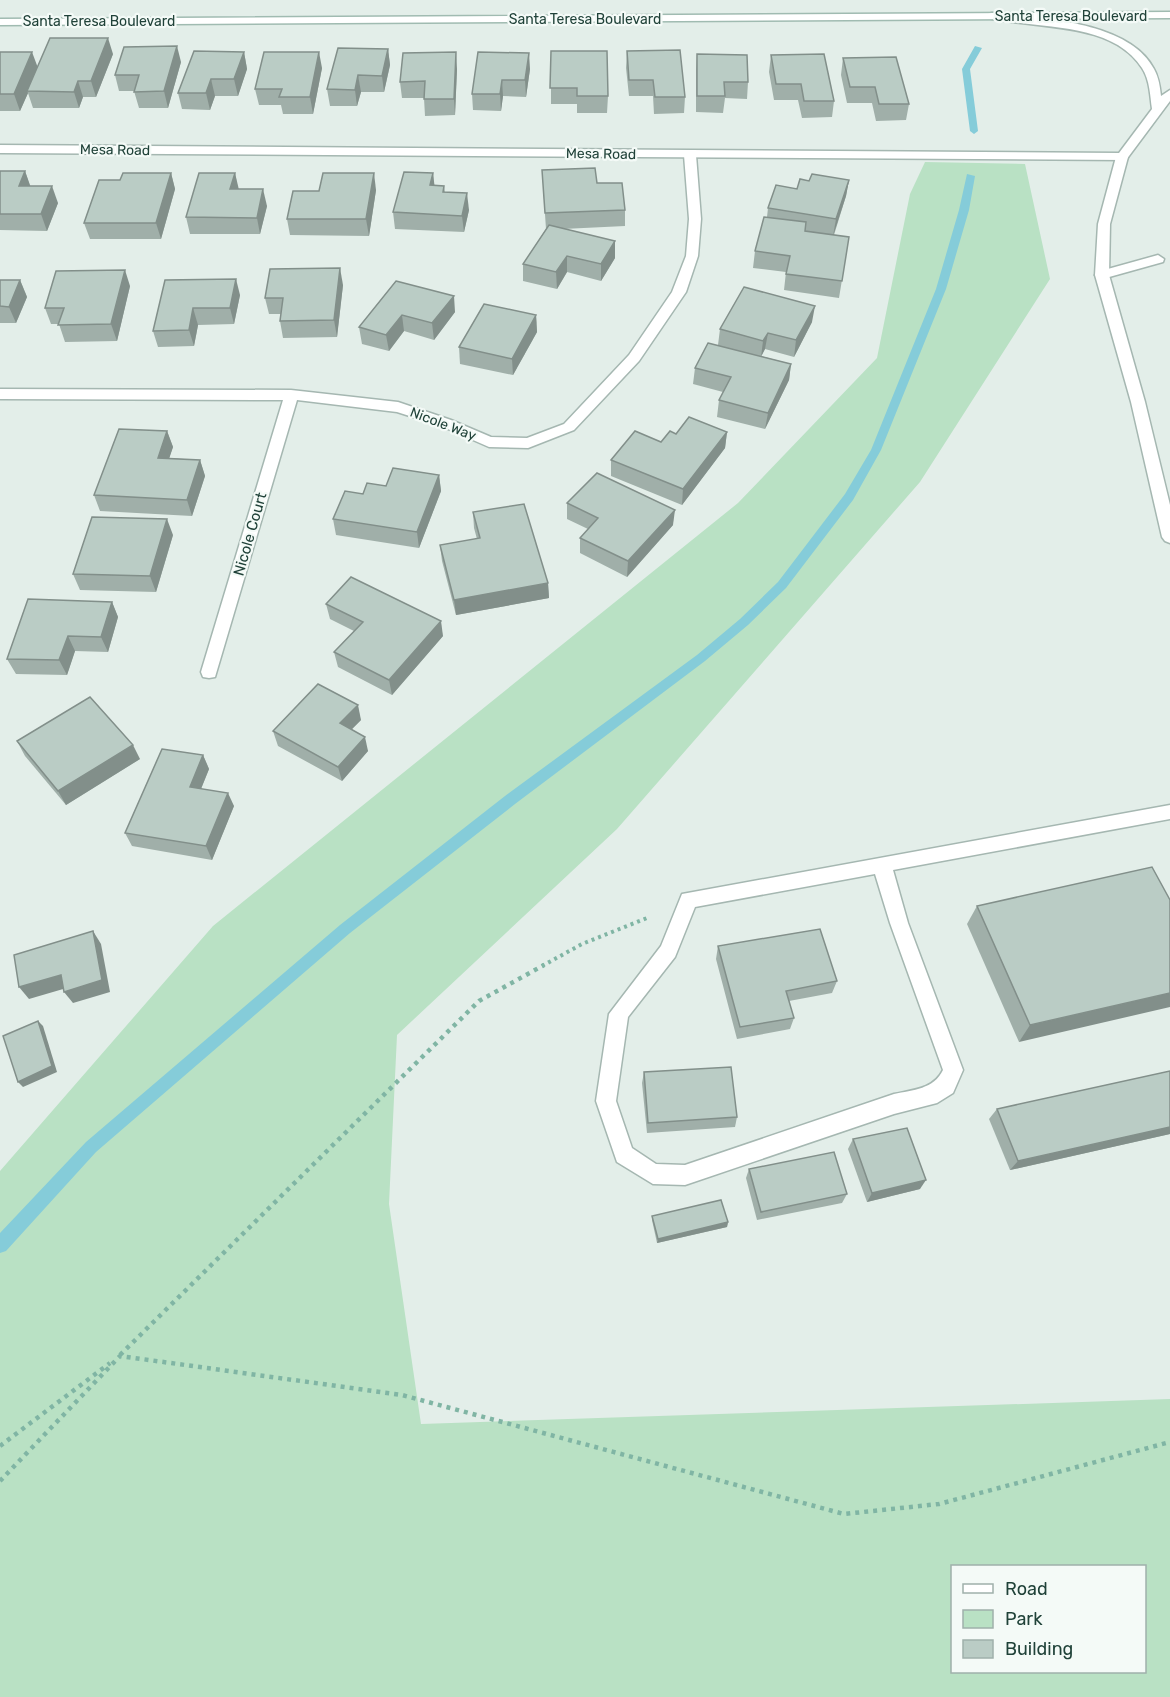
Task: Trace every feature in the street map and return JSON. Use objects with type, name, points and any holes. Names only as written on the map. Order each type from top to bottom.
[{"type":"street","name":"Santa Teresa Boulevard","points":[[0,22],[1170,15]]},
{"type":"street","points":[[992,16],[1049,23],[1114,40],[1132,50],[1148,68],[1158,109]]},
{"type":"street","points":[[1170,93],[1122,157],[1104,224],[1102,275],[1138,402],[1170,537]]},
{"type":"street","name":"Mesa Road","points":[[0,149],[1122,157]]},
{"type":"street","name":"Nicole Way","points":[[0,394],[291,395],[398,407],[446,423],[489,442],[528,442],[569,427],[634,358],[679,292],[692,256],[695,219],[690,155]]},
{"type":"street","points":[[1102,275],[1158,259]]},
{"type":"street","name":"Nicole Court","points":[[210,672],[291,395]]},
{"type":"street","points":[[882,865],[899,923],[953,1070],[946,1086],[930,1096],[894,1104],[685,1175],[653,1174],[624,1155],[606,1101],[619,1014],[668,951],[689,900],[1170,812]]},
{"type":"path","points":[[0,1481],[120,1356],[478,1001],[582,944],[689,900]]},
{"type":"path","points":[[0,1446],[120,1356],[402,1395],[844,1514],[939,1504],[1170,1442]]},
{"type":"green space","points":[[925,162],[1025,164],[1050,279],[920,482],[617,829],[397,1035],[389,1204],[421,1424],[1170,1399],[1170,1697],[0,1697],[0,1171],[213,926],[738,503],[877,358],[910,194]]},
{"type":"building","points":[[50,38],[108,38],[91,81],[78,81],[74,92],[27,91]]},
{"type":"building","points":[[177,46],[164,91],[134,92],[139,75],[115,75],[124,47]]},
{"type":"building","points":[[338,48],[388,49],[382,76],[358,75],[355,90],[327,89]]},
{"type":"building","points":[[680,50],[685,97],[655,97],[653,80],[629,80],[627,51]]},
{"type":"building","points":[[194,51],[244,52],[234,79],[211,79],[206,93],[178,93]]},
{"type":"building","points":[[551,51],[607,51],[608,96],[577,96],[577,88],[550,88]]},
{"type":"building","points":[[0,52],[32,52],[14,94],[0,94]]},
{"type":"building","points":[[264,52],[319,52],[310,97],[279,97],[282,89],[255,89]]},
{"type":"building","points":[[456,52],[454,99],[424,99],[425,81],[400,82],[403,53]]},
{"type":"building","points":[[478,52],[529,53],[525,80],[502,80],[500,94],[472,94]]},
{"type":"building","points":[[697,54],[747,55],[748,82],[724,82],[725,96],[697,96]]},
{"type":"building","points":[[824,54],[834,101],[804,101],[801,84],[776,84],[771,55]]},
{"type":"building","points":[[896,57],[909,104],[879,104],[875,87],[850,87],[843,58]]},
{"type":"building","points":[[595,168],[597,183],[622,183],[625,210],[545,213],[542,170]]},
{"type":"building","points":[[0,171],[25,171],[19,186],[52,186],[41,214],[0,214]]},
{"type":"building","points":[[404,172],[433,173],[430,185],[444,186],[443,192],[467,193],[462,216],[393,212]]},
{"type":"building","points":[[123,173],[171,173],[156,223],[84,223],[99,180],[120,180]]},
{"type":"building","points":[[199,173],[235,173],[230,189],[263,189],[257,218],[186,217]]},
{"type":"building","points":[[323,173],[374,173],[366,219],[287,219],[293,191],[319,191]]},
{"type":"building","points":[[812,174],[849,180],[836,219],[768,208],[776,185],[797,189],[800,179],[809,181]]},
{"type":"building","points":[[764,217],[806,222],[805,231],[849,237],[842,281],[786,274],[790,256],[755,251]]},
{"type":"building","points":[[549,225],[615,241],[601,264],[567,256],[556,272],[523,264]]},
{"type":"building","points":[[340,268],[334,320],[280,321],[283,298],[265,298],[270,269]]},
{"type":"building","points":[[125,270],[111,324],[58,325],[64,308],[45,308],[56,271]]},
{"type":"building","points":[[236,279],[230,308],[193,308],[189,330],[153,331],[165,280]]},
{"type":"building","points":[[0,280],[20,280],[9,307],[0,306]]},
{"type":"building","points":[[396,281],[454,296],[432,323],[402,315],[386,335],[359,327]]},
{"type":"building","points":[[744,287],[815,306],[796,340],[768,333],[763,341],[720,329]]},
{"type":"building","points":[[484,304],[536,315],[512,359],[459,347]]},
{"type":"building","points":[[708,343],[791,364],[768,413],[719,400],[731,377],[695,368]]},
{"type":"building","points":[[689,417],[727,432],[683,489],[611,460],[635,431],[661,442],[670,431],[676,434]]},
{"type":"building","points":[[119,429],[167,431],[158,458],[200,460],[187,500],[94,495]]},
{"type":"building","points":[[393,468],[439,475],[417,532],[333,519],[345,491],[363,494],[367,483],[386,486]]},
{"type":"building","points":[[597,473],[675,510],[628,561],[580,538],[598,518],[567,503]]},
{"type":"building","points":[[524,504],[548,583],[454,600],[440,545],[480,538],[473,512]]},
{"type":"building","points":[[92,517],[167,519],[150,576],[73,574]]},
{"type":"building","points":[[351,577],[441,621],[389,680],[334,652],[363,622],[326,604]]},
{"type":"building","points":[[28,599],[112,602],[101,637],[68,636],[59,660],[7,659]]},
{"type":"building","points":[[318,684],[358,705],[340,723],[365,737],[338,767],[273,731]]},
{"type":"building","points":[[90,697],[133,745],[58,791],[17,741]]},
{"type":"building","points":[[162,749],[203,755],[190,787],[228,793],[206,846],[125,833]]},
{"type":"building","points":[[1152,867],[1170,900],[1170,993],[1030,1025],[977,906]]},
{"type":"building","points":[[820,929],[837,981],[786,991],[794,1018],[740,1027],[718,946]]},
{"type":"building","points":[[93,931],[102,980],[64,992],[61,975],[19,987],[14,955]]},
{"type":"building","points":[[38,1021],[52,1066],[18,1082],[3,1036]]},
{"type":"building","points":[[731,1067],[737,1117],[648,1123],[644,1072]]},
{"type":"building","points":[[1170,1071],[1170,1127],[1018,1161],[997,1109]]},
{"type":"building","points":[[907,1128],[926,1180],[872,1193],[853,1139]]},
{"type":"building","points":[[834,1152],[847,1194],[761,1212],[749,1169]]},
{"type":"building","points":[[721,1200],[728,1222],[658,1239],[652,1216]]},
{"type":"waterway","points":[[974,131],[966,69],[978,48]]},
{"type":"waterway","points":[[0,1245],[91,1147],[345,929],[510,800],[701,658],[744,622],[782,585],[849,497],[876,450],[941,289],[964,210],[970,176]]}]
